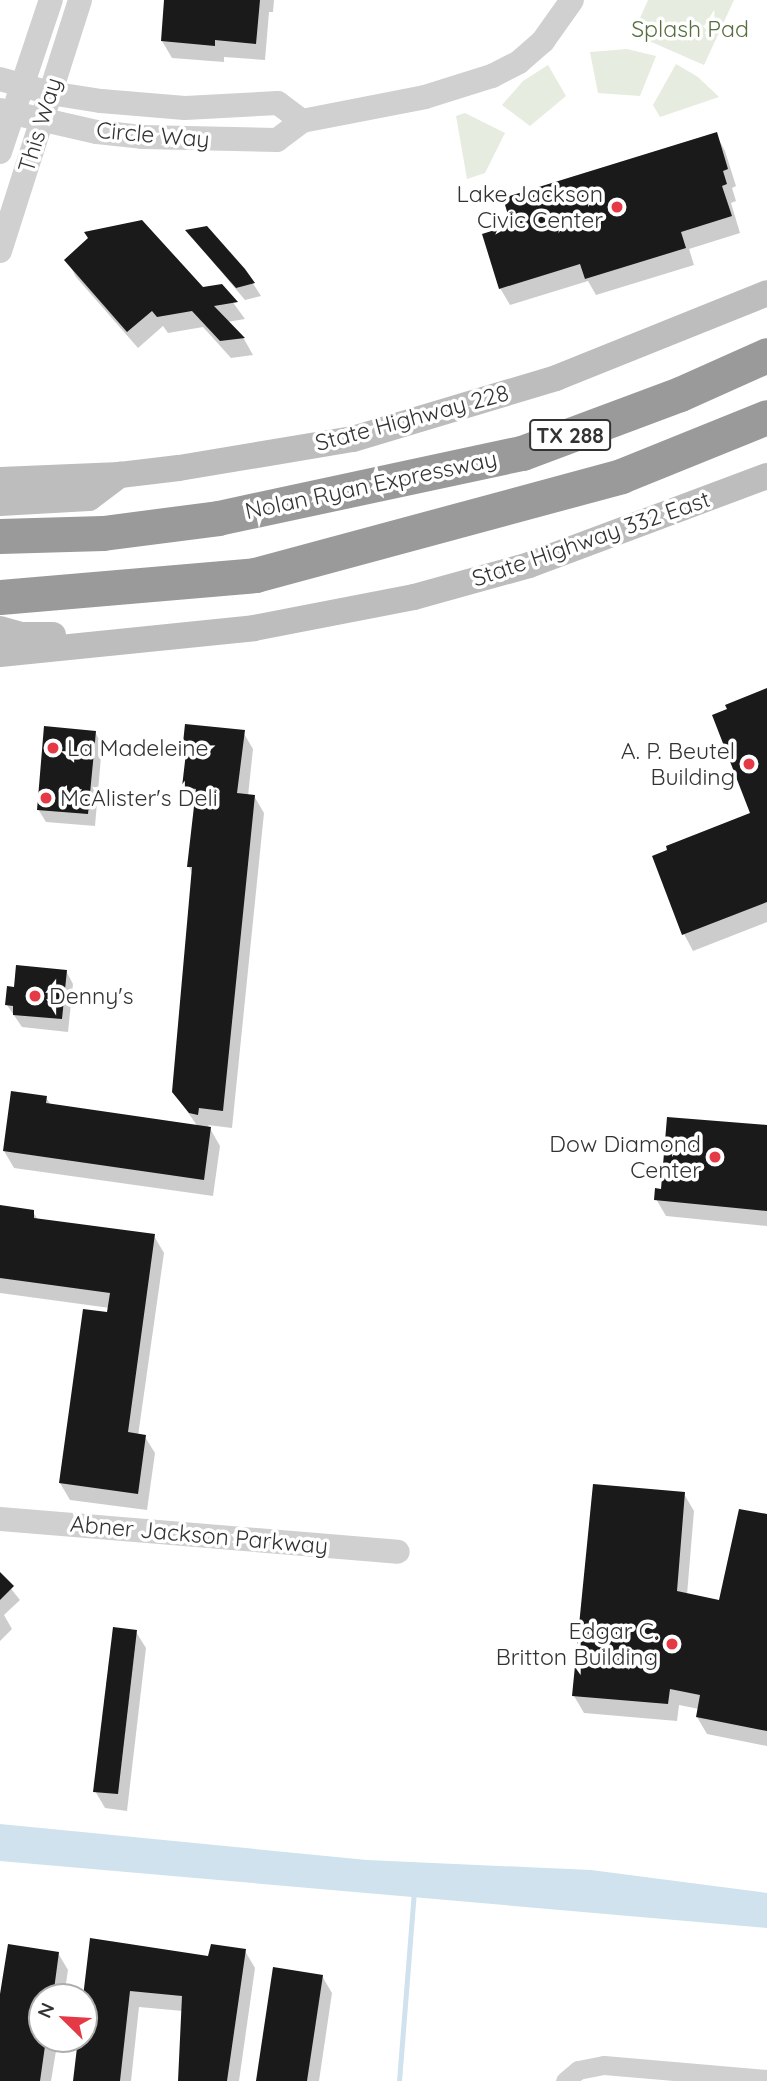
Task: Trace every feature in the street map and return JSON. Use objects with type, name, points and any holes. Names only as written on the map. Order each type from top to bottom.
[{"type":"highway","points":[[680,394],[767,334]]},
{"type":"highway","name":"Nolan Ryan Expressway","points":[[0,537],[103,533],[218,518],[522,453],[680,394],[767,355]]},
{"type":"highway","name":"TX 288","points":[[0,597],[255,575],[621,476],[767,417]]},
{"type":"highway","points":[[621,476],[767,434]]},
{"type":"main road","name":"State Highway 228","points":[[0,480],[120,475],[353,439],[556,378],[767,293]]},
{"type":"main road","points":[[0,503],[89,498],[120,475]]},
{"type":"main road","name":"State Highway 332 East","points":[[96,647],[292,623],[414,597],[529,565],[767,476]]},
{"type":"main road","points":[[0,629],[21,635],[77,635],[96,647]]},
{"type":"main road","points":[[0,654],[96,647]]},
{"type":"street","name":"This Way","points":[[0,152],[11,83],[51,0]]},
{"type":"street","name":"This Way","points":[[0,251],[80,0]]},
{"type":"street","name":"Circle Way","points":[[6,112],[41,121],[142,137],[219,141],[277,140],[302,121],[425,97],[492,76],[519,61],[543,41],[572,0]]},
{"type":"street","name":"Circle Way","points":[[11,83],[50,93],[185,108],[278,103],[302,121]]},
{"type":"street","name":"Abner Jackson Parkway","points":[[0,1519],[398,1552]]},
{"type":"street","points":[[565,2081],[578,2070],[604,2065],[767,2079]]},
{"type":"green space","name":"Splash Pad","points":[[648,0],[734,0],[704,65],[633,34]]},
{"type":"green space","points":[[627,49],[656,56],[640,96],[598,93],[590,52]]},
{"type":"green space","points":[[676,64],[698,77],[719,97],[660,117],[653,105]]},
{"type":"green space","points":[[548,65],[566,96],[530,126],[502,105],[523,81]]},
{"type":"green space","points":[[465,113],[505,133],[485,173],[467,179],[456,116]]},
{"type":"water","points":[[0,1824],[367,1860],[591,1870],[767,1893],[767,1928],[0,1861]]},
{"type":"building","points":[[164,0],[260,0],[256,44],[215,40],[215,46],[161,41]]},
{"type":"building","name":"Lake Jackson Civic Center","points":[[717,132],[728,169],[723,171],[727,184],[722,186],[732,216],[681,232],[686,248],[585,279],[580,264],[499,289],[482,234],[511,225],[503,198]]},
{"type":"building","points":[[142,220],[203,287],[222,284],[238,302],[214,306],[245,338],[220,341],[192,311],[157,317],[152,311],[127,332],[64,260],[88,238],[84,232]]},
{"type":"building","points":[[207,226],[255,283],[236,288],[185,230]]},
{"type":"building","name":"A. P. Beutel Building","points":[[767,688],[767,902],[682,935],[652,856],[667,850],[666,846],[750,813],[712,715],[727,709],[725,705]]},
{"type":"building","points":[[185,724],[245,730],[237,793],[255,795],[223,1111],[199,1108],[198,1115],[189,1113],[172,1092],[192,867],[187,867],[196,789],[182,787],[187,744],[183,743]]},
{"type":"building","points":[[44,726],[96,731],[88,814],[37,810]]},
{"type":"building","name":"Denny's","points":[[16,965],[67,970],[62,1019],[13,1015],[13,1006],[5,1005],[7,986],[14,987]]},
{"type":"building","points":[[11,1091],[47,1096],[46,1103],[211,1127],[204,1180],[3,1151]]},
{"type":"building","name":"Dow Diamond Center","points":[[667,1117],[767,1125],[767,1211],[654,1200],[655,1188],[661,1189]]},
{"type":"building","points":[[0,1205],[34,1210],[34,1218],[155,1234],[128,1432],[146,1435],[138,1494],[59,1483],[83,1309],[107,1312],[110,1293],[0,1278]]},
{"type":"building","name":"Edgar C. Britton Building","points":[[593,1484],[685,1492],[677,1591],[719,1600],[739,1509],[767,1514],[767,1731],[696,1717],[700,1695],[670,1689],[668,1704],[572,1696]]},
{"type":"building","points":[[0,1572],[14,1586],[0,1600]]},
{"type":"building","points":[[113,1627],[137,1630],[118,1794],[93,1792]]},
{"type":"building","points":[[90,1938],[208,1956],[211,1944],[246,1949],[227,2081],[178,2081],[182,1996],[130,1991],[120,2081],[73,2081],[76,2053],[98,2053],[98,1983],[85,1983]]},
{"type":"building","points":[[8,1944],[59,1952],[55,1983],[28,1983],[28,2053],[44,2053],[40,2081],[0,2081],[0,1994]]},
{"type":"building","points":[[273,1967],[323,1975],[307,2081],[256,2081]]},
{"type":"waterway","points":[[399,2081],[414,1889]]},
{"type":"place","name":"Lake Jackson Civic Center","points":[[617,207]]},
{"type":"place","name":"La Madeleine","points":[[53,748]]},
{"type":"place","name":"A. P. Beutel Building","points":[[749,764]]},
{"type":"place","name":"McAlister's Deli","points":[[46,798]]},
{"type":"place","name":"Denny's","points":[[35,996]]},
{"type":"place","name":"Dow Diamond Center","points":[[715,1157]]},
{"type":"place","name":"Edgar C. Britton Building","points":[[672,1644]]}]
